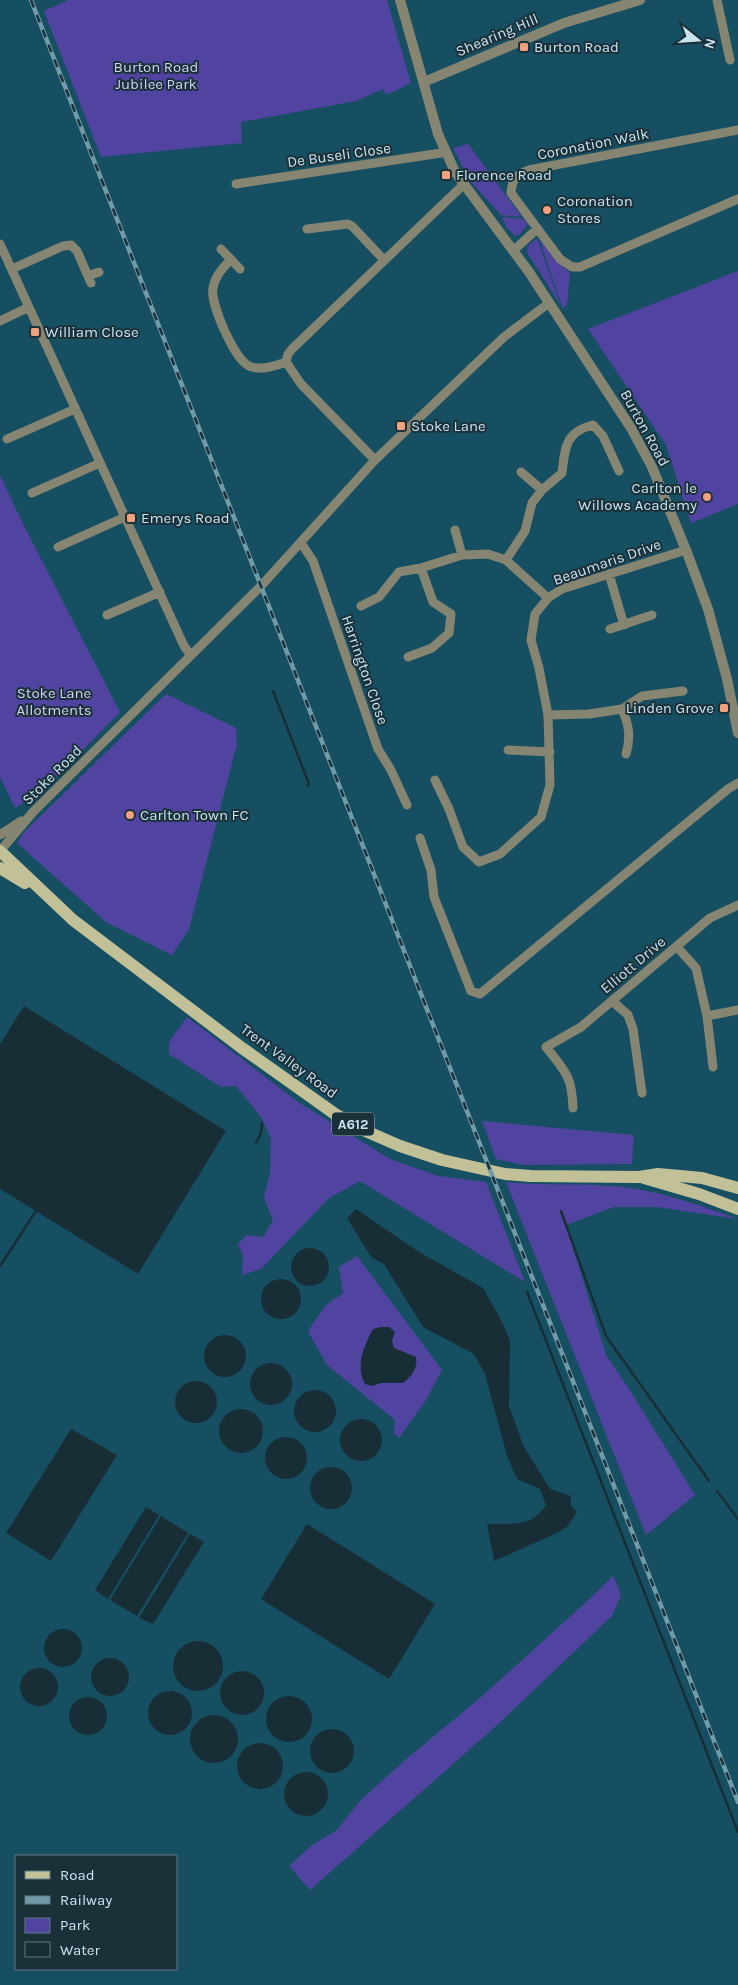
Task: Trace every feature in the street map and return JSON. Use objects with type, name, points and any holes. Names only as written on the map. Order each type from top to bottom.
[{"type":"main road","name":"Trent Valley Road","points":[[0,851],[73,920],[242,1048],[335,1114],[361,1129],[400,1146],[479,1170],[531,1176],[639,1177],[658,1174],[702,1178],[738,1188]]},
{"type":"main road","name":"Trent Valley Road","points":[[0,868],[46,896]]},
{"type":"main road","name":"Trent Valley Road","points":[[639,1177],[698,1194],[738,1209]]},
{"type":"street","name":"Burton Road","points":[[400,0],[444,149],[454,172],[514,250],[631,428],[652,467],[708,609],[727,679],[738,733]]},
{"type":"street","name":"Shearing Hill","points":[[424,82],[564,23],[640,0]]},
{"type":"street","points":[[717,0],[730,60]]},
{"type":"street","name":"Coronation Walk","points":[[738,130],[520,173],[513,180],[511,192],[560,259],[572,267],[580,267],[738,198]]},
{"type":"street","name":"De Buseli Close","points":[[236,184],[441,153],[444,149]]},
{"type":"street","points":[[375,460],[301,384],[286,362],[288,354],[463,185]]},
{"type":"street","points":[[307,229],[348,224],[384,260]]},
{"type":"street","points":[[514,250],[537,229]]},
{"type":"street","points":[[0,244],[184,646],[190,654],[261,586],[375,460],[504,337],[549,303]]},
{"type":"street","points":[[12,270],[63,246],[71,245],[77,251],[89,280],[99,272]]},
{"type":"street","points":[[221,249],[240,269]]},
{"type":"street","points":[[231,259],[216,277],[212,290],[225,332],[234,352],[247,366],[257,368],[286,362]]},
{"type":"street","points":[[0,321],[30,308]]},
{"type":"street","points":[[7,440],[75,409]]},
{"type":"street","points":[[506,560],[525,531],[532,503],[542,490],[562,473],[565,445],[580,429],[593,425],[604,436],[619,471]]},
{"type":"street","points":[[31,493],[100,463]]},
{"type":"street","points":[[521,472],[542,490]]},
{"type":"street","points":[[58,547],[125,517]]},
{"type":"street","points":[[455,530],[462,555]]},
{"type":"street","name":"Harrington Close","points":[[301,543],[313,561],[378,750],[391,770],[407,805]]},
{"type":"street","name":"Beaumaris Drive","points":[[435,780],[449,809],[463,847],[479,862],[500,854],[541,817],[550,785],[550,752],[548,714],[539,668],[531,640],[535,614],[548,598],[562,589],[686,550]]},
{"type":"street","points":[[361,606],[379,597],[399,572],[421,568],[462,555],[488,554],[506,560],[548,598]]},
{"type":"street","points":[[408,657],[432,648],[449,633],[451,614],[433,602],[421,568]]},
{"type":"street","points":[[609,574],[624,624]]},
{"type":"street","points":[[107,615],[160,592]]},
{"type":"street","points":[[610,629],[652,616]]},
{"type":"street","name":"Stoke Road","points":[[0,851],[33,812],[190,654]]},
{"type":"street","points":[[548,714],[589,714],[622,709],[642,696],[683,691]]},
{"type":"street","points":[[622,709],[627,721],[627,749],[638,747]]},
{"type":"street","points":[[508,750],[550,752]]},
{"type":"street","points":[[420,838],[431,870],[434,897],[471,990],[480,994],[728,789],[738,784]]},
{"type":"street","points":[[0,834],[33,812]]},
{"type":"street","name":"Elliott Drive","points":[[573,1108],[572,1088],[566,1073],[546,1047],[581,1027],[710,918],[738,906]]},
{"type":"street","points":[[677,947],[696,968],[707,1016],[713,1067]]},
{"type":"street","points":[[612,1001],[628,1015],[633,1029],[642,1093]]},
{"type":"street","points":[[707,1016],[738,1010]]},
{"type":"green space","name":"Burton Road Jubilee Park","points":[[68,0],[387,0],[411,83],[387,95],[383,89],[356,101],[241,122],[242,143],[101,157],[44,11]]},
{"type":"green space","points":[[468,144],[522,217],[501,215],[470,181],[453,148]]},
{"type":"green space","points":[[502,217],[524,219],[528,224],[519,235],[515,236],[507,228]]},
{"type":"green space","points":[[537,238],[561,306],[527,252],[529,245]]},
{"type":"green space","points":[[539,238],[555,260],[570,273],[567,304],[563,309]]},
{"type":"green space","name":"Carlton le Willows Academy","points":[[738,271],[738,504],[691,523],[666,445],[588,329]]},
{"type":"green space","name":"Stoke Lane Allotments","points":[[0,475],[23,524],[120,712],[44,787],[15,808],[0,777]]},
{"type":"green space","name":"Carlton Town FC","points":[[166,694],[236,728],[237,744],[189,929],[172,955],[106,922],[17,843],[24,832]]},
{"type":"green space","points":[[187,1017],[298,1102],[390,1159],[438,1176],[486,1182],[525,1282],[360,1181],[329,1198],[261,1269],[242,1275],[243,1256],[238,1244],[247,1235],[263,1237],[273,1221],[264,1197],[270,1173],[271,1138],[261,1117],[236,1086],[221,1087],[169,1054],[169,1042]]},
{"type":"green space","points":[[482,1121],[634,1135],[632,1164],[524,1165],[496,1159]]},
{"type":"green space","points":[[506,1182],[600,1185],[630,1188],[677,1198],[738,1219],[657,1207],[614,1207],[566,1225],[606,1355],[695,1495],[646,1535]]},
{"type":"green space","points":[[357,1256],[442,1370],[426,1400],[399,1438],[394,1433],[395,1420],[327,1365],[308,1331],[325,1306],[343,1293],[339,1267]]},
{"type":"green space","points":[[613,1576],[621,1595],[612,1616],[496,1726],[310,1890],[289,1866],[312,1845],[337,1830],[359,1802],[405,1760],[480,1698]]},
{"type":"water","points":[[24,1006],[226,1131],[138,1274],[0,1189],[0,1044]]},
{"type":"water","points":[[356,1209],[419,1252],[483,1288],[510,1340],[509,1406],[523,1445],[550,1489],[571,1496],[571,1506],[577,1512],[568,1526],[557,1533],[494,1561],[487,1524],[513,1524],[534,1518],[546,1505],[540,1489],[517,1479],[507,1456],[485,1374],[474,1354],[423,1327],[384,1264],[371,1257],[347,1218]]},
{"type":"water","points":[[310,1248],[324,1253],[329,1267],[324,1281],[310,1286],[296,1281],[291,1267],[296,1253]]},
{"type":"water","points":[[281,1279],[295,1285],[301,1299],[295,1313],[281,1319],[267,1313],[261,1299],[267,1285]]},
{"type":"water","points":[[389,1327],[395,1332],[392,1341],[394,1348],[416,1357],[414,1372],[403,1383],[381,1383],[372,1386],[365,1384],[362,1377],[361,1363],[364,1349],[373,1329]]},
{"type":"water","points":[[221,1335],[229,1335],[240,1341],[246,1356],[240,1371],[229,1377],[221,1377],[210,1371],[204,1360],[204,1352],[210,1341]]},
{"type":"water","points":[[275,1363],[283,1366],[289,1372],[292,1384],[289,1396],[283,1402],[267,1405],[259,1402],[253,1396],[250,1380],[253,1372],[259,1366]]},
{"type":"water","points":[[200,1381],[208,1384],[214,1390],[217,1402],[214,1414],[208,1420],[192,1423],[184,1420],[178,1414],[175,1398],[178,1390],[184,1384]]},
{"type":"water","points":[[315,1390],[330,1396],[336,1411],[330,1426],[315,1432],[300,1426],[294,1411],[300,1396]]},
{"type":"water","points":[[241,1409],[253,1413],[259,1419],[263,1431],[259,1443],[253,1449],[241,1453],[229,1449],[223,1443],[219,1431],[223,1419],[229,1413]]},
{"type":"water","points":[[361,1419],[376,1425],[382,1440],[376,1455],[361,1461],[346,1455],[340,1440],[346,1425]]},
{"type":"water","points":[[71,1429],[117,1455],[51,1561],[6,1533]]},
{"type":"water","points":[[290,1437],[298,1440],[304,1446],[307,1458],[304,1470],[298,1476],[282,1479],[274,1476],[268,1470],[265,1454],[268,1446],[274,1440]]},
{"type":"water","points":[[335,1467],[343,1470],[349,1476],[352,1488],[349,1500],[343,1506],[327,1509],[319,1506],[313,1500],[310,1484],[313,1476],[319,1470]]},
{"type":"water","points":[[146,1507],[159,1515],[108,1599],[95,1590]]},
{"type":"water","points":[[161,1516],[188,1533],[137,1616],[110,1600]]},
{"type":"water","points":[[307,1524],[435,1604],[389,1679],[261,1599]]},
{"type":"water","points":[[190,1534],[204,1542],[153,1624],[139,1618]]},
{"type":"water","points":[[63,1629],[77,1634],[82,1648],[77,1662],[63,1667],[49,1662],[44,1648],[49,1634]]},
{"type":"water","points":[[193,1641],[203,1641],[216,1648],[223,1661],[223,1671],[216,1684],[203,1691],[193,1691],[184,1687],[177,1680],[173,1671],[173,1661],[177,1652],[184,1645]]},
{"type":"water","points":[[110,1658],[124,1663],[129,1677],[124,1691],[110,1696],[96,1691],[91,1677],[96,1663]]},
{"type":"water","points":[[39,1668],[53,1673],[58,1687],[53,1701],[39,1706],[25,1701],[20,1687],[25,1673]]},
{"type":"water","points":[[238,1671],[246,1671],[258,1677],[264,1693],[258,1709],[246,1715],[238,1715],[226,1709],[220,1697],[220,1689],[226,1677]]},
{"type":"water","points":[[174,1691],[186,1697],[191,1704],[191,1722],[186,1729],[179,1734],[166,1735],[158,1732],[151,1725],[148,1709],[151,1701],[158,1694]]},
{"type":"water","points":[[289,1696],[302,1700],[308,1706],[312,1719],[308,1732],[302,1738],[289,1742],[276,1738],[270,1732],[266,1719],[270,1706],[276,1700]]},
{"type":"water","points":[[88,1697],[101,1703],[107,1716],[101,1729],[88,1735],[75,1729],[69,1716],[75,1703]]},
{"type":"water","points":[[214,1715],[223,1717],[231,1722],[236,1730],[238,1739],[236,1748],[231,1756],[223,1761],[214,1763],[205,1761],[197,1756],[192,1748],[190,1739],[192,1730],[197,1722],[205,1717]]},
{"type":"water","points":[[336,1729],[348,1735],[353,1742],[353,1760],[348,1767],[341,1772],[328,1773],[316,1767],[311,1760],[310,1747],[316,1735],[323,1730]]},
{"type":"water","points":[[260,1743],[273,1747],[279,1753],[283,1766],[279,1779],[273,1785],[260,1789],[247,1785],[241,1779],[237,1766],[241,1753],[247,1747]]},
{"type":"water","points":[[306,1772],[318,1776],[324,1782],[328,1794],[324,1806],[318,1812],[306,1816],[294,1812],[288,1806],[284,1794],[288,1782],[294,1776]]},
{"type":"waterway","points":[[273,691],[309,784],[308,786]]},
{"type":"waterway","points":[[256,1143],[261,1133],[262,1123]]},
{"type":"waterway","points":[[0,1266],[36,1211]]},
{"type":"waterway","points":[[561,1211],[606,1336],[709,1481]]},
{"type":"waterway","points":[[527,1292],[738,1832]]},
{"type":"waterway","points":[[717,1491],[738,1519]]},
{"type":"railway","points":[[31,0],[738,1802]]},
{"type":"place","name":"Burton Road","points":[[524,47]]},
{"type":"place","name":"Florence Road","points":[[446,175]]},
{"type":"place","name":"Coronation Stores","points":[[547,210]]},
{"type":"place","name":"William Close","points":[[35,332]]},
{"type":"place","name":"Stoke Lane","points":[[401,426]]},
{"type":"place","name":"Carlton le Willows Academy","points":[[707,497]]},
{"type":"place","name":"Emerys Road","points":[[131,518]]},
{"type":"place","name":"Linden Grove","points":[[724,708]]},
{"type":"place","name":"Carlton Town FC","points":[[130,815]]}]
